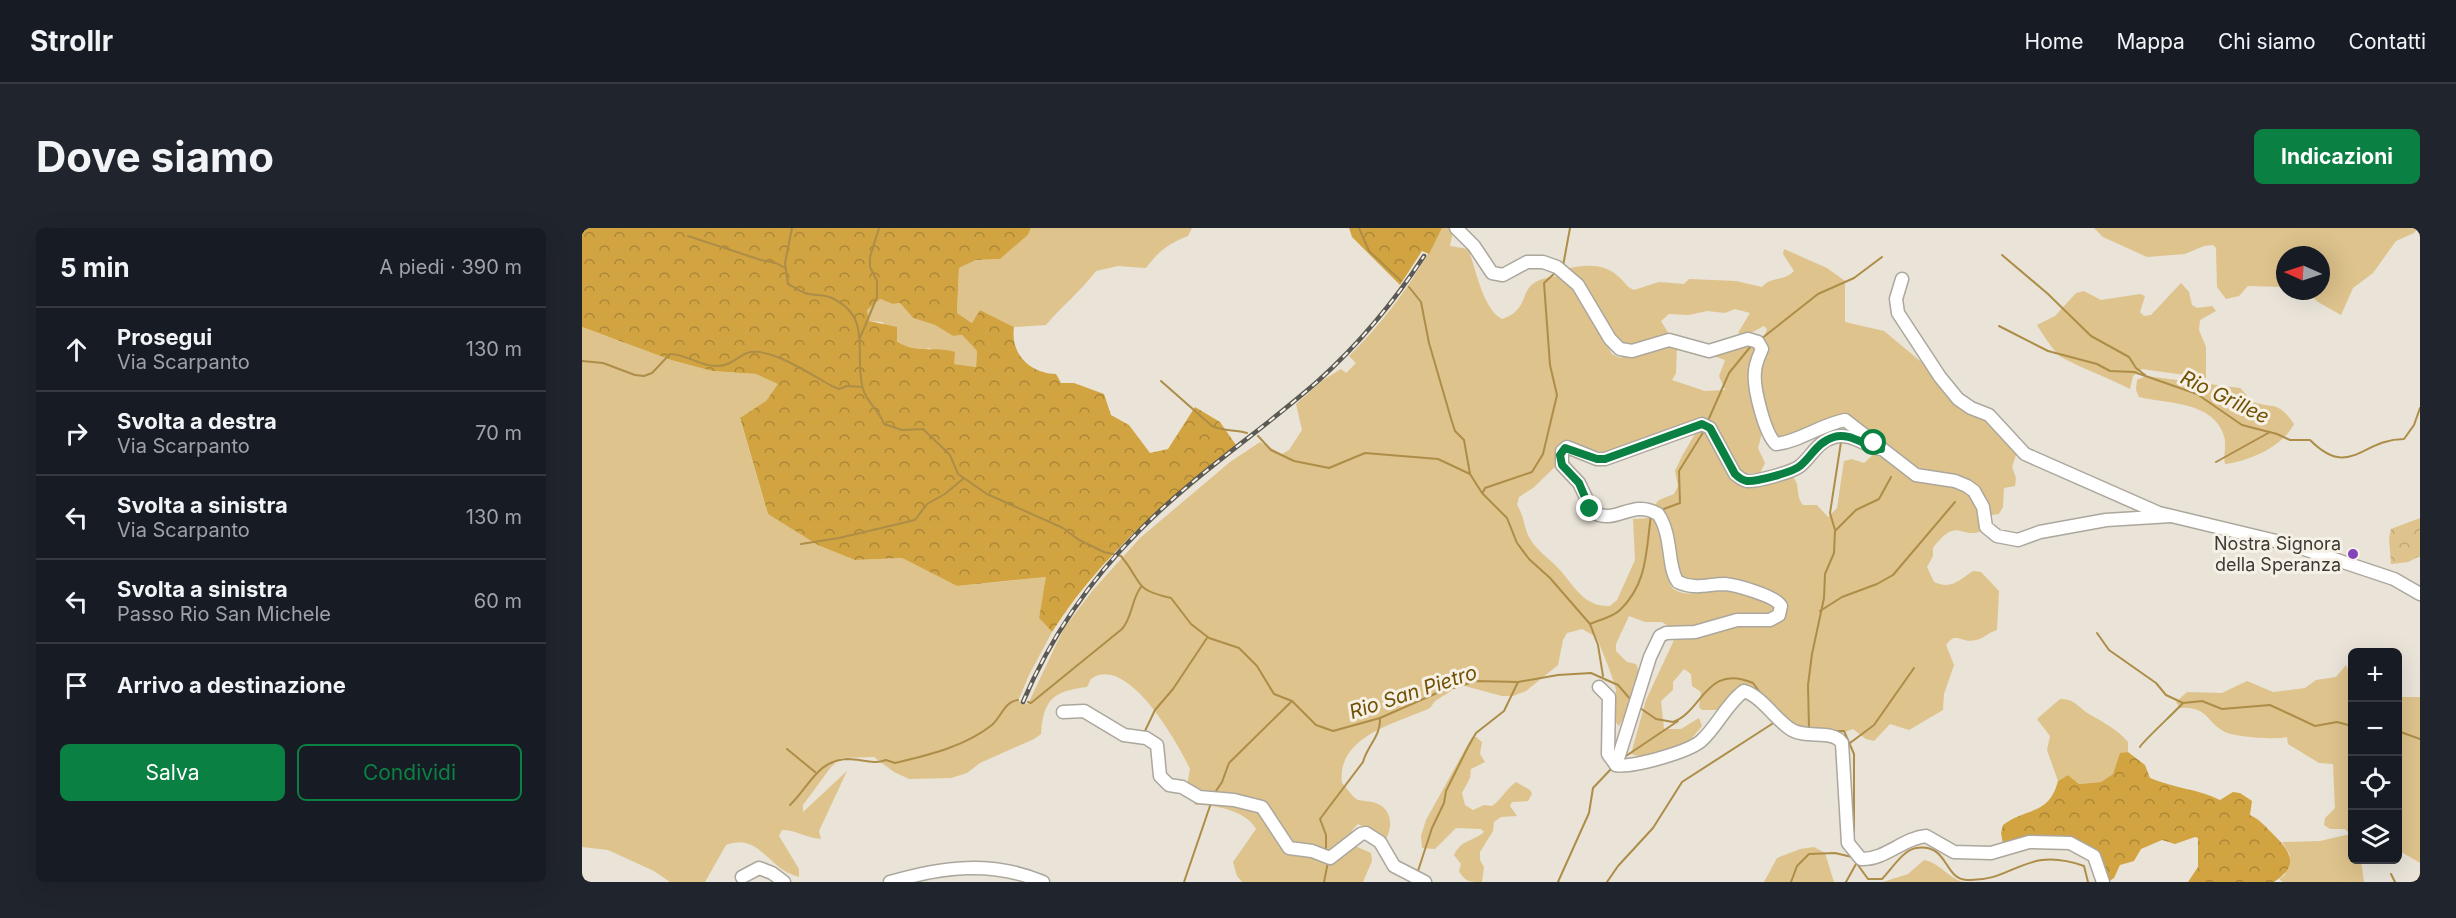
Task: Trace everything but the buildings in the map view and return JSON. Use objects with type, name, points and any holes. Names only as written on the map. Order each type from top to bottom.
[{"type":"street","points":[[1456,228],[1474,246],[1492,273],[1503,274],[1527,262],[1543,262],[1570,275],[1610,339],[1620,349],[1632,351],[1669,340],[1709,351],[1748,339],[1758,342],[1762,349],[1754,373],[1764,426],[1768,437],[1776,444],[1789,443],[1821,426],[1845,420],[1916,475],[1955,480],[1967,486],[1974,492],[1983,507],[1986,527],[1997,536],[2018,540],[2040,532],[2106,519],[2165,514]]},
{"type":"street","points":[[1902,279],[1896,299],[1899,313],[1940,377],[1958,399],[1971,408],[1989,414],[2025,454],[2165,514],[2292,545],[2394,579],[2420,594]]},
{"type":"street","points":[[1616,765],[1650,657],[1660,636],[1666,633],[1695,632],[1737,620],[1770,620],[1779,615],[1781,606],[1776,600],[1737,586],[1695,587],[1678,582],[1673,572],[1668,532],[1658,514],[1640,507],[1610,516],[1596,515],[1590,509],[1579,483],[1564,469],[1560,459],[1562,451],[1567,447],[1597,459],[1612,458],[1647,442],[1702,424],[1710,428],[1735,474],[1747,481],[1794,470],[1815,447],[1835,436],[1849,435],[1862,444],[1881,449]]},
{"type":"street","points":[[1599,687],[1609,697],[1608,754],[1616,765],[1625,766],[1674,754],[1700,742],[1741,693],[1748,692],[1795,732],[1832,735],[1842,743],[1854,852],[1866,859],[1892,850],[1909,840],[1926,836],[1954,852],[1991,853],[2018,843],[2059,842],[2078,845],[2089,851],[2099,864],[2103,882]]},
{"type":"street","points":[[1063,712],[1084,711],[1124,735],[1152,741],[1157,745],[1160,776],[1169,785],[1182,787],[1199,797],[1234,800],[1262,807],[1289,848],[1312,851],[1330,858],[1366,832],[1380,842],[1394,866],[1425,882]]},
{"type":"street","points":[[890,882],[949,869],[975,866],[1024,874],[1043,882]]},
{"type":"street","points":[[742,877],[759,868],[772,873],[784,882]]},
{"type":"green space","points":[[582,228],[1031,228],[1028,235],[1000,259],[976,260],[959,268],[957,313],[972,323],[980,310],[1014,327],[1015,345],[1023,360],[1037,370],[1056,374],[1061,383],[1074,383],[1104,394],[1111,415],[1129,425],[1150,453],[1168,449],[1195,407],[1220,422],[1236,445],[1160,509],[1113,554],[1071,604],[1052,632],[1039,618],[1046,577],[957,586],[902,558],[855,560],[818,545],[768,514],[740,418],[766,401],[778,384],[756,374],[712,371],[671,360],[582,327]],"holes":[[[880,299],[893,304],[900,303],[913,318],[935,325],[953,336],[962,335],[977,351],[976,367],[954,364],[955,352],[918,349],[904,345],[897,341],[897,327],[869,321],[867,310]]]},
{"type":"green space","points":[[1031,228],[1192,228],[1188,236],[1164,249],[1146,268],[1118,266],[1096,271],[1046,325],[1014,327],[980,310],[972,323],[957,313],[959,268],[976,260],[1000,259],[1028,235]]},
{"type":"green space","points":[[1349,228],[1442,228],[1429,254],[1422,251],[1400,285],[1352,237]]},
{"type":"green space","points":[[1442,228],[1449,228],[1453,232],[1450,246],[1468,249],[1480,287],[1489,306],[1502,319],[1519,308],[1529,287],[1536,282],[1563,276],[1574,288],[1612,354],[1620,358],[1650,346],[1677,345],[1676,373],[1672,380],[1705,391],[1725,390],[1719,376],[1725,360],[1713,356],[1732,345],[1757,345],[1762,433],[1758,448],[1765,463],[1760,473],[1740,473],[1706,417],[1605,452],[1562,443],[1557,448],[1559,463],[1533,488],[1519,497],[1517,505],[1534,545],[1560,570],[1581,595],[1593,603],[1610,606],[1617,600],[1635,560],[1633,519],[1649,518],[1658,521],[1661,529],[1665,564],[1673,589],[1686,593],[1720,589],[1740,592],[1776,606],[1775,614],[1689,629],[1670,627],[1662,622],[1645,622],[1629,616],[1616,644],[1616,651],[1627,662],[1636,664],[1639,671],[1633,686],[1638,692],[1619,726],[1614,718],[1616,690],[1607,664],[1596,637],[1582,629],[1567,633],[1563,640],[1558,665],[1526,691],[1513,696],[1502,696],[1450,682],[1451,691],[1435,701],[1430,708],[1386,726],[1359,743],[1349,754],[1343,767],[1342,783],[1352,795],[1358,800],[1378,804],[1389,816],[1390,827],[1386,839],[1358,824],[1352,830],[1355,846],[1371,853],[1372,861],[1363,882],[1242,882],[1237,876],[1233,862],[1256,829],[1252,823],[1238,813],[1211,806],[1195,805],[1187,785],[1190,769],[1163,722],[1135,689],[1120,678],[1105,674],[1091,679],[1087,687],[1066,691],[1052,699],[1044,713],[1041,734],[980,763],[967,773],[951,778],[909,779],[894,772],[874,757],[841,758],[831,767],[803,805],[803,812],[847,771],[819,831],[821,839],[787,830],[782,830],[779,836],[799,869],[799,877],[779,867],[756,848],[738,842],[726,845],[705,882],[670,882],[654,871],[608,850],[582,847],[582,327],[671,360],[712,371],[756,374],[779,384],[766,401],[740,419],[768,514],[855,560],[902,558],[957,586],[1047,577],[1039,618],[1052,632],[1018,701],[1028,704],[1064,628],[1093,590],[1140,538],[1230,462],[1260,442],[1282,454],[1289,450],[1302,430],[1296,404],[1323,380],[1341,369],[1346,373],[1356,363],[1349,356],[1401,296],[1423,263]]},
{"type":"green space","points":[[2094,228],[2418,228],[2414,233],[2396,241],[2373,273],[2353,288],[2341,315],[2316,300],[2330,300],[2330,246],[2276,246],[2276,287],[2248,286],[2239,296],[2226,299],[2217,287],[2216,248],[2213,245],[2204,246],[2185,254],[2147,257],[2103,237]]},
{"type":"green space","points":[[1784,249],[1827,268],[1845,281],[1845,322],[1884,331],[1984,414],[2017,452],[2012,467],[2016,478],[2015,486],[2004,488],[2003,507],[1999,514],[1987,516],[1982,498],[1921,474],[1851,419],[1791,438],[1773,438],[1763,403],[1759,361],[1767,353],[1764,337],[1767,329],[1764,326],[1745,336],[1738,333],[1750,313],[1735,309],[1725,313],[1707,311],[1689,315],[1669,314],[1661,321],[1669,334],[1668,338],[1623,347],[1565,269],[1601,267],[1614,273],[1634,290],[1659,282],[1684,284],[1689,279],[1736,281],[1762,287],[1769,281],[1786,277],[1794,271],[1783,254]]},
{"type":"green space","points":[[2181,283],[2189,292],[2192,305],[2197,308],[2212,306],[2216,311],[2200,320],[2199,330],[2206,347],[2206,378],[2142,369],[2133,376],[2130,389],[2061,357],[2037,325],[2055,316],[2076,293],[2084,291],[2101,300],[2140,294],[2145,296],[2140,312],[2144,316],[2151,315]]},
{"type":"green space","points":[[880,299],[893,304],[900,303],[913,318],[935,325],[953,336],[962,335],[977,351],[976,367],[954,364],[929,348],[914,350],[908,348],[896,339],[882,322],[869,321],[867,310]]},
{"type":"green space","points":[[2146,376],[2240,388],[2253,402],[2280,409],[2294,424],[2282,440],[2273,446],[2244,460],[2225,464],[2224,436],[2210,416],[2188,406],[2139,397],[2136,390],[2137,380]]},
{"type":"green space","points":[[1707,428],[1733,476],[1792,476],[1803,505],[1817,505],[1828,517],[1837,508],[1844,461],[1852,459],[1864,463],[1875,453],[1944,480],[1961,489],[1974,500],[1981,514],[1981,531],[1969,533],[1954,530],[1948,533],[1933,548],[1933,556],[1927,567],[1934,582],[1946,585],[1955,583],[1973,571],[1981,572],[1999,591],[1997,630],[1971,641],[1953,638],[1946,645],[1954,665],[1944,694],[1943,710],[1909,730],[1890,724],[1874,741],[1866,739],[1853,729],[1839,734],[1804,733],[1748,689],[1722,710],[1702,710],[1699,707],[1701,692],[1692,686],[1691,674],[1684,669],[1673,682],[1673,690],[1661,701],[1664,729],[1681,729],[1699,718],[1702,726],[1686,745],[1642,757],[1631,754],[1646,700],[1675,638],[1730,624],[1770,623],[1782,599],[1682,581],[1654,506],[1659,500],[1674,494],[1678,486],[1675,471],[1682,456],[1696,432]]},
{"type":"green space","points":[[2420,518],[2420,556],[2408,562],[2391,564],[2389,538],[2391,529]]},
{"type":"green space","points":[[2346,665],[2348,669],[2348,832],[2345,829],[2330,829],[2324,825],[2325,818],[2335,808],[2333,764],[2319,763],[2288,744],[2287,737],[2256,737],[2225,732],[2202,712],[2180,708],[2176,702],[2187,692],[2222,693],[2247,681],[2273,692],[2305,688],[2316,680],[2336,677]]},
{"type":"green space","points":[[2402,697],[2420,697],[2420,863],[2402,852]]},
{"type":"green space","points":[[2060,699],[2073,702],[2115,730],[2128,742],[2128,752],[2120,754],[2113,774],[2101,782],[2079,784],[2068,775],[2058,781],[2047,750],[2050,736],[2037,719]]},
{"type":"green space","points":[[1472,737],[1482,742],[1480,754],[1485,762],[1471,769],[1470,778],[1462,793],[1465,805],[1473,810],[1484,805],[1492,806],[1516,782],[1530,790],[1532,794],[1528,801],[1512,802],[1510,806],[1517,816],[1501,817],[1494,822],[1493,831],[1480,852],[1480,860],[1484,867],[1482,882],[1471,881],[1463,877],[1459,871],[1461,864],[1454,855],[1464,843],[1484,832],[1481,829],[1456,828],[1435,849],[1422,848],[1421,836],[1426,820]]},
{"type":"green space","points":[[2128,752],[2145,765],[2150,778],[2220,800],[2233,792],[2240,793],[2252,801],[2250,815],[2264,825],[2288,852],[2290,864],[2287,870],[2274,882],[2188,882],[2198,867],[2198,838],[2195,837],[2175,844],[2162,840],[2141,849],[2134,861],[2120,865],[2114,878],[2108,882],[2102,857],[2089,847],[2066,843],[2003,844],[2001,833],[2003,825],[2043,806],[2054,792],[2058,781],[2068,775],[2079,784],[2101,782],[2113,774],[2120,753]]},
{"type":"green space","points":[[2348,834],[2348,864],[2362,864],[2364,882],[2283,882],[2279,879],[2285,875],[2290,855],[2282,842],[2320,841]]},
{"type":"green space","points":[[1814,847],[1825,853],[1834,882],[1764,882],[1777,858],[1800,849]]},
{"type":"green space","points":[[1924,860],[1935,864],[1963,882],[1883,882],[1908,874]]},
{"type":"waterway","name":"Rio San Pietro","points":[[792,228],[785,263],[788,284],[805,293],[832,298],[845,306],[853,316],[858,326],[863,389],[884,424],[902,430],[923,429],[950,455],[958,474],[987,494],[1063,528],[1079,540],[1104,552],[1121,556],[1144,588],[1171,598],[1191,624],[1209,638],[1239,648],[1257,666],[1274,694],[1292,701],[1316,725],[1333,731],[1380,718],[1437,693],[1476,681],[1518,682],[1558,675],[1591,673],[1618,685],[1631,700]]},
{"type":"waterway","points":[[860,338],[877,297],[877,281],[870,267],[870,257],[879,228]]},
{"type":"waterway","points":[[1359,228],[1369,251],[1401,281]]},
{"type":"waterway","points":[[1563,266],[1570,228]]},
{"type":"waterway","points":[[688,236],[776,263],[785,268]]},
{"type":"waterway","points":[[2002,255],[2048,294],[2091,336],[2129,357],[2136,368],[2145,375]]},
{"type":"waterway","points":[[1761,339],[1818,294],[1854,278],[1882,257]]},
{"type":"waterway","points":[[1483,492],[1485,488],[1532,472],[1543,454],[1557,395],[1550,365],[1544,283],[1556,272]]},
{"type":"waterway","points":[[1409,287],[1421,302],[1429,343],[1452,422],[1455,431],[1464,440],[1470,474],[1482,493],[1507,518],[1517,543],[1529,559],[1550,578],[1590,624],[1598,645],[1603,676]]},
{"type":"waterway","name":"Rio Grillee","points":[[1999,326],[2048,351],[2097,364],[2110,371],[2134,372],[2197,394],[2242,425],[2277,434],[2290,440],[2310,440],[2336,457],[2356,455],[2377,445],[2404,439],[2414,425],[2420,408]]},
{"type":"waterway","points":[[1707,423],[1729,373],[1751,346]]},
{"type":"waterway","points":[[582,361],[603,363],[644,376],[652,373],[670,354],[705,365],[718,366],[731,363],[747,353],[756,352],[778,357],[839,389],[847,386],[862,387]]},
{"type":"waterway","points":[[1161,381],[1212,426],[1247,433]]},
{"type":"waterway","points":[[1661,510],[1680,503],[1679,471],[1704,431]]},
{"type":"waterway","points":[[2216,462],[2270,432]]},
{"type":"waterway","points":[[1258,436],[1271,450],[1294,461],[1329,468],[1365,453],[1438,459],[1470,474]]},
{"type":"waterway","points":[[1835,530],[1830,513],[1841,442]]},
{"type":"waterway","points":[[1809,729],[1808,685],[1812,654],[1824,598],[1825,574],[1834,553],[1835,531],[1856,510],[1879,499],[1891,477]]},
{"type":"waterway","points":[[801,544],[839,538],[915,520],[927,504],[945,494],[964,478]]},
{"type":"waterway","points":[[1820,611],[1842,597],[1877,584],[1893,575],[1955,502]]},
{"type":"waterway","points":[[1590,624],[1620,610],[1636,589],[1644,565],[1651,515]]},
{"type":"waterway","points":[[1028,702],[1031,703],[1122,629],[1141,587]]},
{"type":"waterway","points":[[2097,633],[2109,650],[2156,683],[2166,695],[2183,703],[2202,701],[2222,709],[2270,705],[2315,726],[2337,722],[2348,725]]},
{"type":"waterway","points":[[1144,733],[1155,710],[1173,689],[1207,638]]},
{"type":"waterway","points":[[1850,743],[1874,725],[1914,668]]},
{"type":"waterway","name":"Rio San Pietro","points":[[1640,708],[1656,719],[1673,722],[1692,708],[1715,684],[1725,679],[1737,678],[1753,683],[1762,695]]},
{"type":"waterway","points":[[1417,874],[1432,828],[1444,803],[1446,791],[1468,747],[1476,733],[1504,711],[1518,682]]},
{"type":"waterway","points":[[790,805],[821,769],[837,760],[872,762],[886,760],[895,763],[945,749],[981,733],[992,725],[1009,703],[1018,700]]},
{"type":"waterway","points":[[1214,794],[1222,782],[1229,763],[1292,701]]},
{"type":"waterway","points":[[2140,747],[2183,703]]},
{"type":"waterway","points":[[1326,850],[1326,835],[1320,819],[1363,762],[1376,736],[1380,718]]},
{"type":"waterway","points":[[1623,758],[1678,721]]},
{"type":"waterway","points":[[1607,882],[1618,866],[1653,828],[1682,782],[1775,722]]},
{"type":"waterway","name":"Rio San Pietro","points":[[1832,731],[1844,731],[1854,754],[1854,843]]},
{"type":"waterway","points":[[2402,732],[2420,739]]},
{"type":"waterway","points":[[787,749],[815,772]]},
{"type":"waterway","points":[[1558,882],[1589,813],[1593,788],[1612,768]]},
{"type":"waterway","points":[[1184,882],[1211,803]]},
{"type":"waterway","name":"Rio San Pietro","points":[[1855,861],[1868,879],[1882,879],[1906,852],[1916,848],[1927,848],[1935,851],[1954,874],[1967,880],[1997,876],[2033,862],[2047,860],[2084,866],[2088,882]]},
{"type":"waterway","points":[[1791,882],[1797,866],[1809,854],[1835,853],[1852,857]]},
{"type":"waterway","points":[[1324,882],[1328,862]]},
{"type":"waterway","points":[[1846,882],[1856,864]]},
{"type":"waterway","points":[[2391,874],[2395,882]]},
{"type":"railway","points":[[1023,702],[1046,654],[1073,610],[1121,549],[1182,491],[1296,400],[1333,367],[1375,322],[1401,290],[1424,256]]},
{"type":"place","name":"Nostra Signora della Speranza","points":[[2353,554]]},
{"type":"route","points":[[1590,509],[1579,483],[1562,465],[1560,455],[1567,447],[1590,457],[1605,459],[1622,455],[1647,442],[1702,424],[1710,428],[1735,474],[1747,481],[1754,481],[1794,470],[1815,447],[1835,436],[1849,435],[1862,444],[1881,449],[1874,443]]}]
